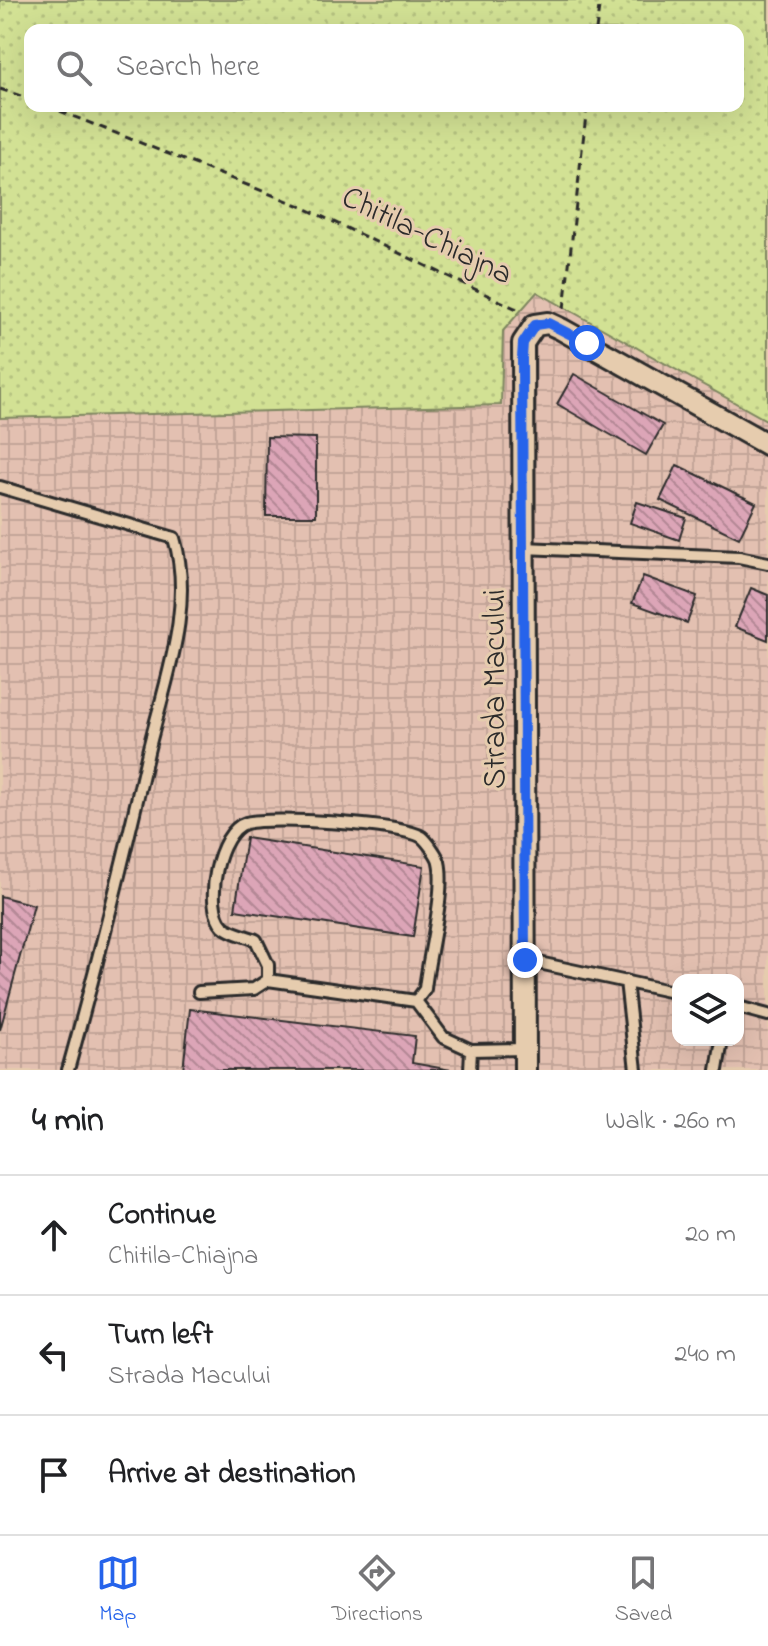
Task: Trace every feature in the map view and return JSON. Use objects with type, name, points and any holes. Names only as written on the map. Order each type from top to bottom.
[{"type":"street","name":"Strada Macului","points":[[525,1070],[523,343],[535,325],[555,326]]},
{"type":"street","points":[[555,326],[768,445]]},
{"type":"lane","points":[[0,487],[174,538],[180,556],[180,613],[110,918],[68,1070]]},
{"type":"lane","points":[[522,548],[739,557],[768,563]]},
{"type":"lane","points":[[268,980],[268,965],[256,940],[223,927],[218,918],[213,897],[221,850],[231,832],[246,823],[367,826],[423,838],[439,861],[439,895],[425,989],[416,1001]]},
{"type":"lane","points":[[525,960],[672,992]]},
{"type":"lane","points":[[199,992],[254,989],[268,980],[416,1001],[443,1037],[471,1050],[525,1049]]},
{"type":"lane","points":[[626,981],[636,1070]]},
{"type":"lane","points":[[744,1009],[768,1015]]},
{"type":"lane","points":[[717,1070],[721,1046]]},
{"type":"lane","points":[[470,1070],[471,1050]]},
{"type":"path","points":[[597,24],[600,0]]},
{"type":"path","points":[[0,89],[24,97]]},
{"type":"path","name":"Chitila-Chiajna","points":[[62,112],[298,205],[555,326]]},
{"type":"path","points":[[555,326],[586,112]]},
{"type":"shaded area","points":[[537,292],[768,421],[768,1070],[0,1070],[0,418],[501,405],[503,331]]},
{"type":"green space","points":[[0,0],[768,0],[768,421],[537,292],[503,331],[501,405],[0,418]]},
{"type":"building","points":[[574,374],[663,425],[646,455],[557,404]]},
{"type":"building","points":[[267,437],[316,438],[316,516],[266,516]]},
{"type":"building","points":[[677,465],[756,503],[739,538],[660,500]]},
{"type":"building","points":[[637,502],[686,518],[679,540],[630,523]]},
{"type":"building","points":[[643,576],[697,596],[687,623],[632,603]]},
{"type":"building","points":[[751,588],[768,595],[768,640],[735,627]]},
{"type":"building","points":[[246,838],[424,866],[413,937],[235,910]]},
{"type":"building","points":[[0,896],[34,905],[0,1030]]},
{"type":"building","points":[[190,1009],[415,1036],[412,1063],[451,1070],[183,1070]]},
{"type":"route","points":[[525,960],[523,343],[535,325],[548,323],[587,343]]}]
